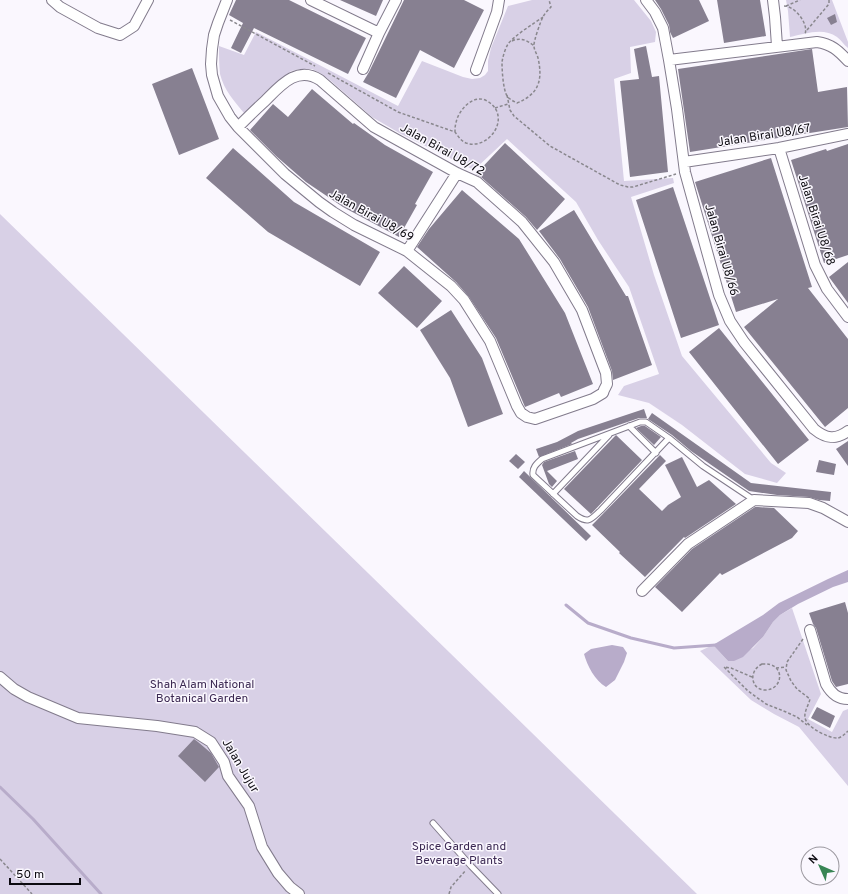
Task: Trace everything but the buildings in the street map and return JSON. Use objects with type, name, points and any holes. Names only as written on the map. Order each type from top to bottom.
[{"type":"street","points":[[52,0],[60,7],[98,28],[120,35],[134,26],[148,0]]},
{"type":"street","name":"Jalan Birai U8/69","points":[[227,0],[218,23],[212,49],[212,75],[218,96],[238,127],[285,174],[319,202],[354,225],[407,251],[451,286],[464,300],[490,341],[521,413],[527,417],[535,419],[566,409]]},
{"type":"street","points":[[311,0],[379,33]]},
{"type":"street","points":[[363,69],[396,0]]},
{"type":"street","points":[[476,70],[497,12],[499,0]]},
{"type":"street","name":"Jalan Birai U8/66","points":[[646,0],[655,12],[663,28],[677,109],[684,167],[719,295],[733,325],[749,348],[814,430],[827,437],[839,436],[848,431]]},
{"type":"street","points":[[774,4],[777,46]]},
{"type":"street","points":[[669,60],[817,42],[830,45],[841,53],[848,61]]},
{"type":"street","name":"Jalan Birai U8/72","points":[[238,127],[286,81],[301,75],[312,75],[320,80],[374,127],[457,173],[477,182],[522,222],[554,262],[582,310],[606,373],[607,384],[598,396],[566,409]]},
{"type":"street","name":"Jalan Birai U8/67","points":[[684,167],[848,134]]},
{"type":"street","name":"Jalan Birai U8/68","points":[[779,148],[818,272],[827,289],[848,317]]},
{"type":"street","points":[[407,251],[457,173]]},
{"type":"street","points":[[642,591],[688,544],[754,500],[809,503],[823,508],[848,522]]},
{"type":"street","points":[[810,630],[826,684],[830,691],[838,698],[848,699]]},
{"type":"street","name":"Jalan Jujur","points":[[0,676],[14,689],[28,697],[78,718],[157,726],[195,732],[211,742],[224,762],[228,776],[249,806],[262,847],[278,873],[298,894]]},
{"type":"lane","points":[[669,438],[601,510],[593,518],[588,520],[583,520],[577,516],[533,475],[533,469],[537,463],[542,460],[629,426],[640,422],[646,422],[669,438],[703,466],[754,500]]},
{"type":"lane","points":[[629,426],[656,453]]},
{"type":"lane","points":[[553,494],[611,433]]},
{"type":"lane","points":[[433,823],[498,894]]},
{"type":"path","points":[[549,0],[550,7],[543,17],[509,43],[505,50],[502,61],[504,86],[508,104],[514,116],[550,146],[620,185],[628,187],[638,186],[684,167]]},
{"type":"path","points":[[786,6],[800,0]]},
{"type":"path","points":[[802,44],[806,31],[829,4],[829,0]]},
{"type":"path","points":[[774,4],[792,8],[799,15],[806,31]]},
{"type":"path","points":[[222,15],[317,67]]},
{"type":"path","points":[[534,46],[543,17]]},
{"type":"path","points":[[507,95],[517,103],[524,100],[532,95],[540,78],[540,71],[534,46],[528,40],[521,39],[515,39],[509,43]]},
{"type":"path","points":[[324,71],[398,112],[455,132],[465,142],[473,144],[481,143],[490,137],[496,130],[499,121],[498,113],[490,102],[484,99],[471,102],[460,113],[456,122],[455,132]]},
{"type":"path","points":[[495,108],[508,104]]},
{"type":"path","points":[[810,630],[786,662],[786,670],[791,681],[797,689],[810,699],[804,716],[806,723],[810,727]]},
{"type":"path","points":[[762,664],[770,665],[776,668],[780,674],[777,684],[774,688],[769,690],[763,690],[755,686],[752,676],[757,667],[762,664]]},
{"type":"path","points":[[752,676],[724,666],[748,691],[766,704],[797,717],[810,727],[836,738],[842,736],[848,730]]},
{"type":"path","points":[[776,668],[786,667]]},
{"type":"path","points":[[0,859],[32,894]]},
{"type":"path","points":[[450,894],[451,886],[471,866]]},
{"type":"green space","points":[[532,0],[634,0],[651,21],[656,32],[655,42],[630,47],[631,73],[614,79],[624,181],[673,178],[674,183],[631,197],[654,275],[682,356],[771,463],[786,473],[777,483],[745,474],[682,425],[649,403],[618,395],[624,386],[659,374],[629,287],[598,240],[576,202],[507,139],[474,170],[401,134],[372,117],[331,81],[312,69],[291,71],[244,113],[233,100],[220,74],[219,46],[244,55],[256,32],[398,106],[422,61],[472,79],[480,78],[485,75],[488,71],[488,61],[491,48],[508,6]]},
{"type":"green space","points":[[786,0],[832,0],[848,42],[848,48],[837,37],[826,32],[814,32],[790,37]]},
{"type":"green space","name":"Shah Alam National Botanical Garden","points":[[0,214],[697,894],[0,894]]},
{"type":"green space","points":[[792,608],[821,694],[808,719],[832,732],[843,711],[848,709],[848,786],[799,727],[751,700],[700,651],[713,645],[728,661],[753,648],[763,637],[773,622],[780,615]]},
{"type":"shaded area","points":[[848,570],[848,582],[833,587],[798,604],[780,615],[773,622],[763,637],[743,657],[734,661],[728,661],[713,645],[763,615],[779,603]]},
{"type":"shaded area","points":[[612,645],[623,647],[627,653],[615,680],[606,687],[598,681],[592,672],[584,654],[591,649]]},
{"type":"waterway","points":[[566,605],[588,623],[631,638],[674,648],[716,645]]},
{"type":"waterway","points":[[0,787],[33,819],[101,894]]},
{"type":"park label","name":"Spice Garden and Beverage Plants","points":[[459,854]]}]
